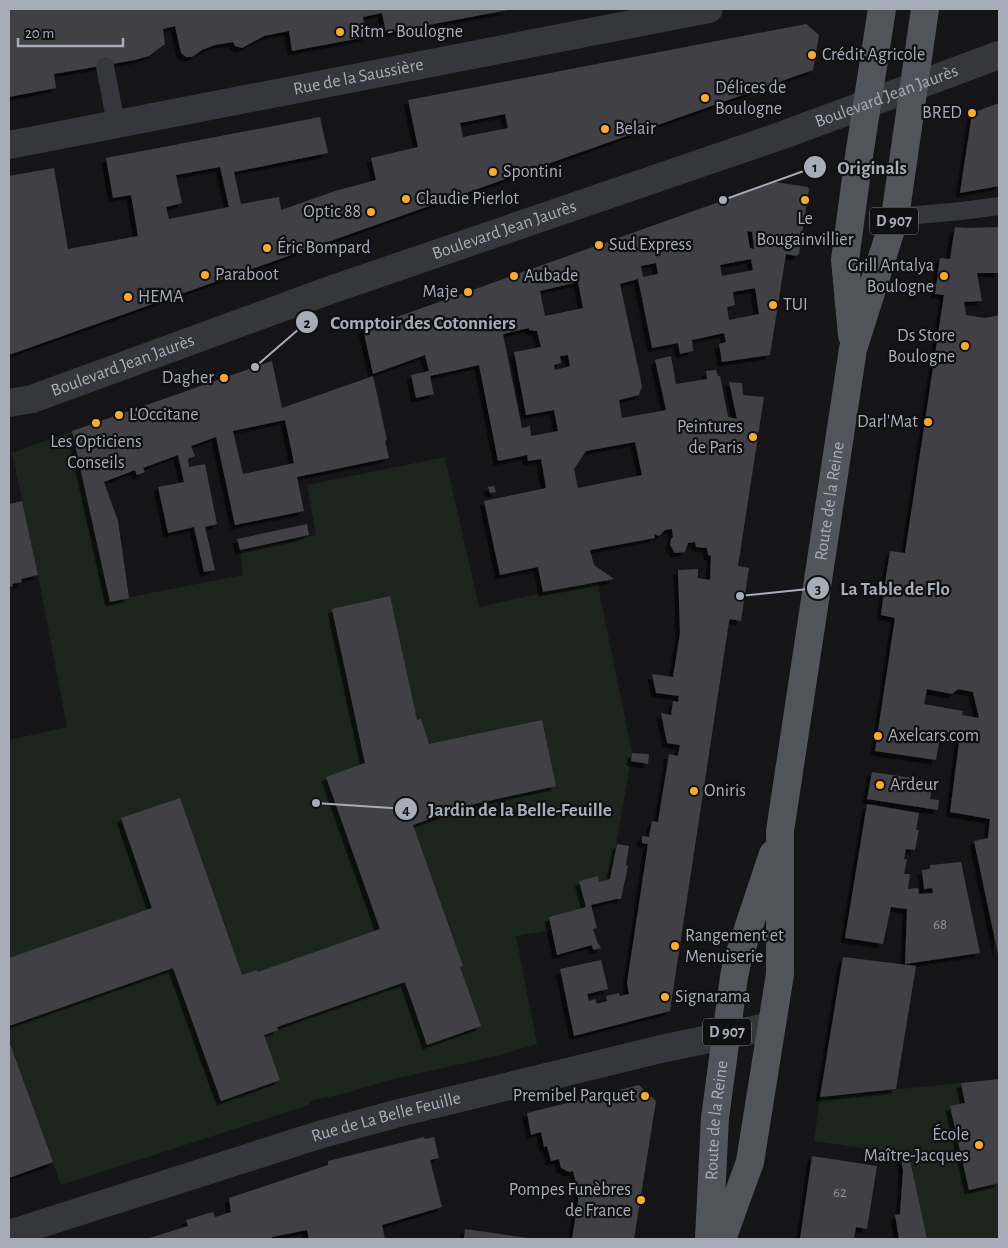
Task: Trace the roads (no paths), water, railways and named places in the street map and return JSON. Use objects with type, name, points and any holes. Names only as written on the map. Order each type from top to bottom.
[{"type":"main road","name":"Route de la Reine","points":[[853,349],[846,260],[882,9]]},
{"type":"main road","name":"Route de la Reine","points":[[722,1239],[750,1162],[780,974],[780,831],[853,349],[895,217],[912,87],[925,9]]},
{"type":"main road","name":"Route de la Reine","points":[[709,1239],[715,1118],[737,962],[780,831]]},
{"type":"street","name":"Rue de la Saussière","points":[[9,145],[654,14],[709,9]]},
{"type":"street","name":"Boulevard Jean Jaurès","points":[[9,403],[32,399],[333,289],[783,135],[999,55]]},
{"type":"street","name":"Rue de La Belle Feuille","points":[[9,1234],[322,1134],[661,1049],[771,1026]]},
{"type":"lane","points":[[105,66],[116,124]]},
{"type":"lane","points":[[895,217],[999,206]]},
{"type":"place","name":"Ritm - Boulogne","points":[[340,32]]},
{"type":"place","name":"Crédit Agricole","points":[[812,55]]},
{"type":"place","name":"Délices de Boulogne","points":[[705,98]]},
{"type":"place","name":"BRED","points":[[972,113]]},
{"type":"place","name":"Belair","points":[[605,129]]},
{"type":"place","name":"Spontini","points":[[493,172]]},
{"type":"place","name":"Claudie Pierlot","points":[[406,199]]},
{"type":"place","name":"Originals","points":[[723,200]]},
{"type":"place","name":"Le Bougainvillier","points":[[805,200]]},
{"type":"place","name":"Optic 88","points":[[371,212]]},
{"type":"place","name":"Sud Express","points":[[599,245]]},
{"type":"place","name":"Éric Bompard","points":[[267,248]]},
{"type":"place","name":"Paraboot","points":[[205,275]]},
{"type":"place","name":"Aubade","points":[[514,276]]},
{"type":"place","name":"Grill Antalya Boulogne","points":[[944,276]]},
{"type":"place","name":"Maje","points":[[468,292]]},
{"type":"place","name":"HEMA","points":[[128,297]]},
{"type":"place","name":"TUI","points":[[773,305]]},
{"type":"place","name":"Ds Store Boulogne","points":[[965,346]]},
{"type":"place","name":"Comptoir des Cotonniers","points":[[255,367]]},
{"type":"place","name":"Dagher","points":[[224,378]]},
{"type":"place","name":"L'Occitane","points":[[119,415]]},
{"type":"place","name":"Darl'Mat","points":[[928,422]]},
{"type":"place","name":"Les Opticiens Conseils","points":[[96,423]]},
{"type":"place","name":"Peintures de Paris","points":[[753,437]]},
{"type":"place","name":"La Table de Flo","points":[[740,596]]},
{"type":"place","name":"Axelcars.com","points":[[878,736]]},
{"type":"place","name":"Ardeur","points":[[880,785]]},
{"type":"place","name":"Oniris","points":[[694,791]]},
{"type":"place","name":"Jardin de la Belle-Feuille","points":[[316,803]]},
{"type":"place","name":"Rangement et Menuiserie","points":[[675,946]]},
{"type":"place","name":"Signarama","points":[[665,997]]},
{"type":"place","name":"Premibel Parquet","points":[[645,1096]]},
{"type":"place","name":"École Maître-Jacques","points":[[979,1145]]},
{"type":"place","name":"Pompes Funèbres de France","points":[[641,1200]]}]
